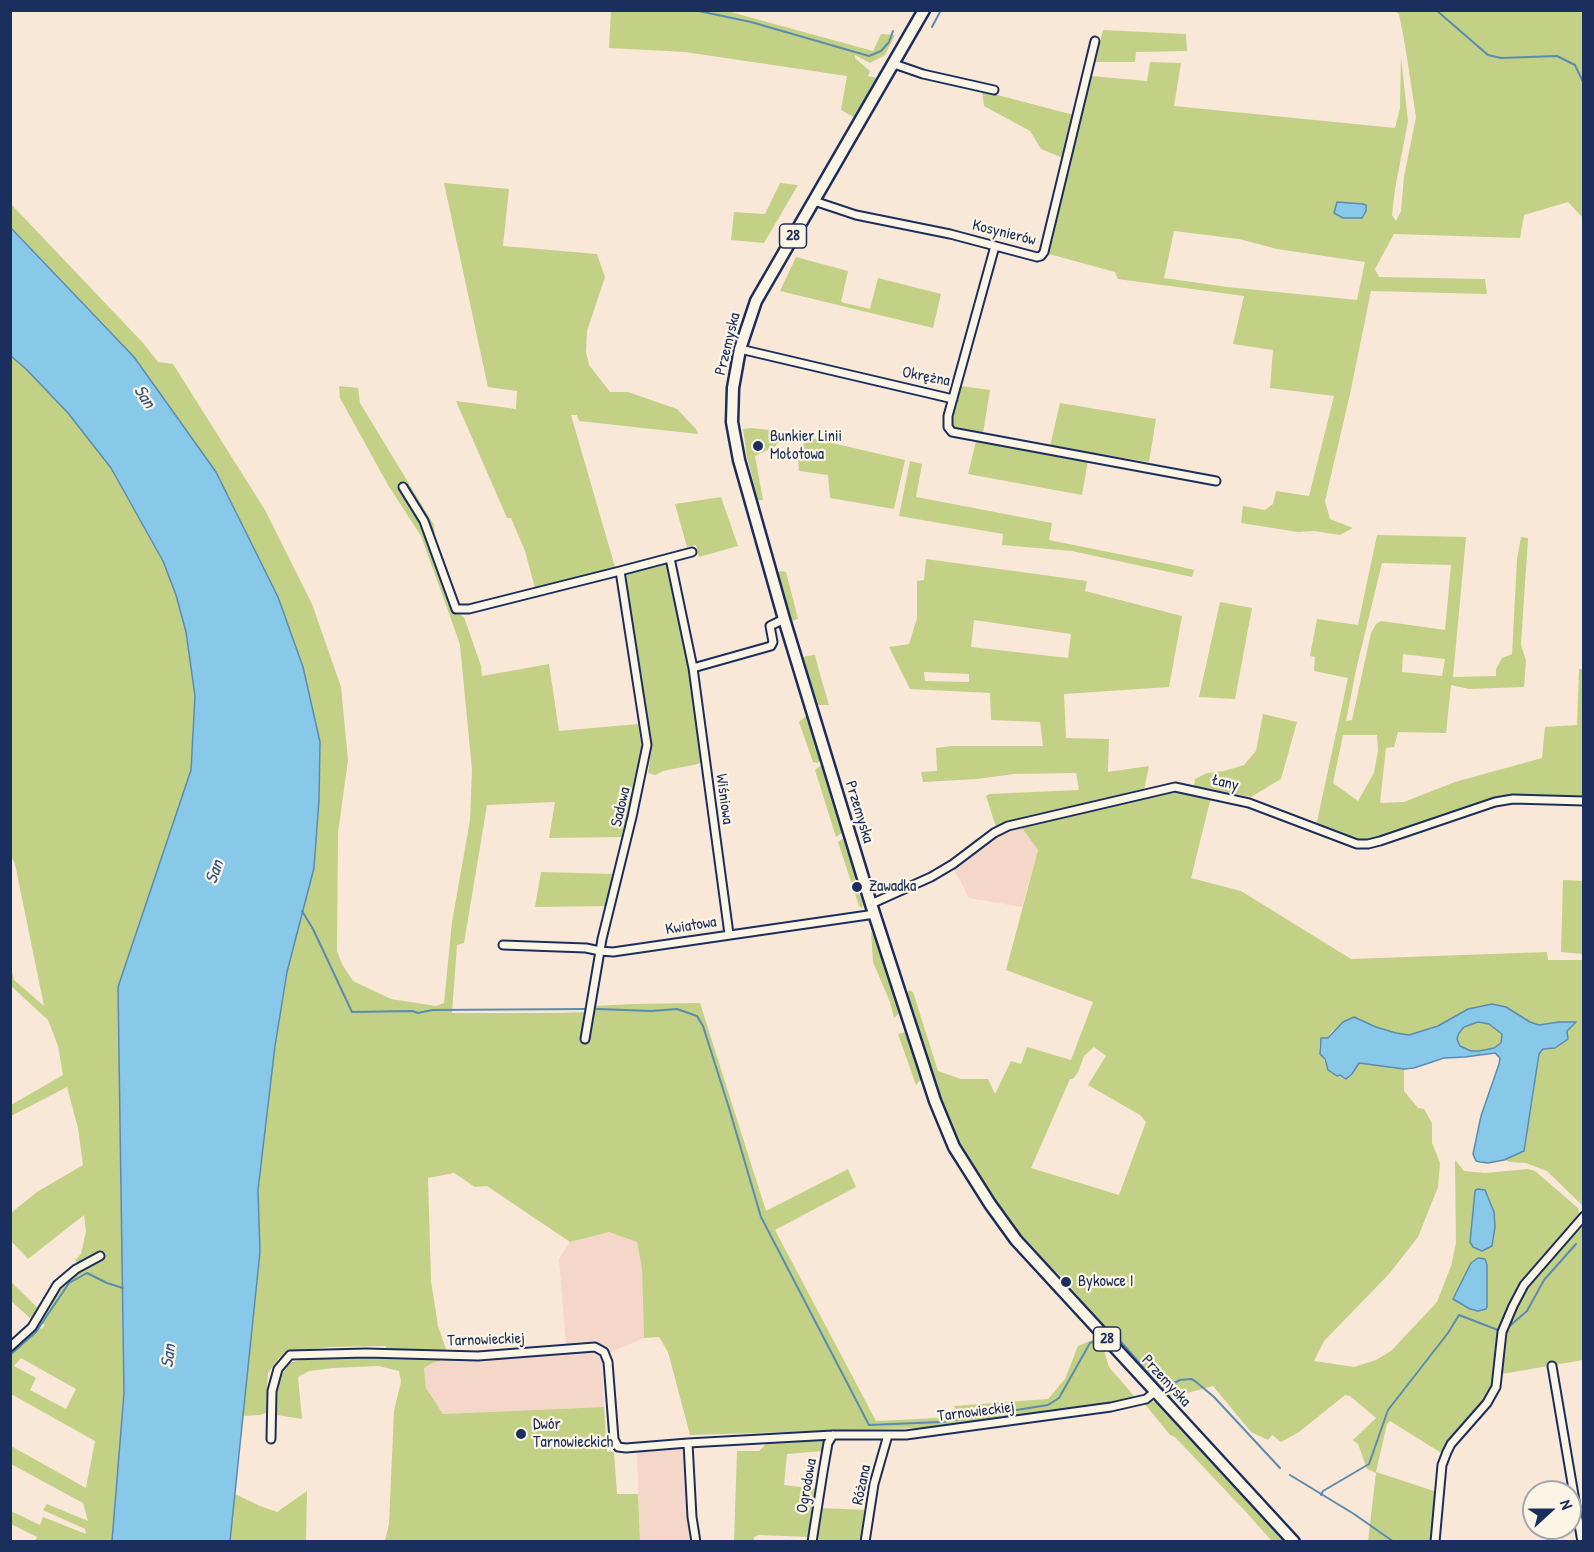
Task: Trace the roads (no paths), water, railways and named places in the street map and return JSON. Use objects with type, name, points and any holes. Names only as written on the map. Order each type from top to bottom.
[{"type":"main road","name":"Przemyska","points":[[924,10],[849,148],[814,201],[756,301],[740,349],[733,388],[732,422],[736,446],[784,619],[873,909],[935,1101],[954,1147],[1016,1240],[1294,1542]]},
{"type":"street","name":"Kosynierów","points":[[814,201],[856,215],[950,234],[1037,257],[1041,256],[1044,252],[1095,41]]},
{"type":"street","points":[[894,64],[933,76],[994,90]]},
{"type":"street","name":"Okrężna","points":[[740,349],[953,399],[995,246]]},
{"type":"street","points":[[953,399],[948,416],[948,427],[952,432],[1216,481]]},
{"type":"street","points":[[403,487],[424,521],[456,609],[469,609],[692,552]]},
{"type":"street","name":"Wiśniowa","points":[[670,558],[693,668],[729,934]]},
{"type":"street","name":"Sadowa","points":[[600,951],[647,745],[620,571]]},
{"type":"street","points":[[693,668],[771,646],[773,642],[770,626],[784,619]]},
{"type":"street","name":"Łany","points":[[873,909],[953,864],[994,833],[1008,826],[1175,788],[1249,803],[1357,844],[1380,841],[1495,802],[1513,799],[1584,801]]},
{"type":"street","name":"Kwiatowa","points":[[600,951],[613,952],[873,909]]},
{"type":"street","points":[[503,945],[586,948],[600,951],[585,1039]]},
{"type":"street","points":[[1435,1542],[1442,1466],[1451,1444],[1480,1412],[1496,1387],[1502,1332],[1513,1306],[1524,1285],[1584,1216]]},
{"type":"street","points":[[10,1347],[32,1327],[57,1285],[76,1269],[100,1256]]},
{"type":"street","name":"Tarnowieckiej","points":[[271,1439],[272,1391],[278,1369],[290,1355],[366,1353],[478,1356],[595,1347],[604,1352],[608,1362],[614,1439],[618,1447],[626,1448],[688,1443],[917,1433],[1111,1407],[1146,1399],[1155,1391]]},
{"type":"street","points":[[1552,1366],[1582,1542]]},
{"type":"street","name":"Różana","points":[[865,1542],[874,1484],[888,1435]]},
{"type":"street","name":"Ogrodowa","points":[[812,1542],[828,1443],[833,1436]]},
{"type":"street","points":[[688,1443],[692,1517],[696,1542]]},
{"type":"water","points":[[1337,202],[1363,204],[1366,205],[1366,211],[1362,218],[1343,218],[1334,213]]},
{"type":"water","name":"San","points":[[10,227],[134,357],[216,472],[278,597],[303,667],[320,742],[314,868],[287,972],[275,1046],[258,1190],[260,1252],[230,1541],[112,1541],[124,1393],[118,987],[191,770],[195,696],[186,632],[176,595],[163,561],[111,468],[68,413],[11,356]]},
{"type":"water","points":[[1492,1004],[1506,1007],[1539,1025],[1576,1022],[1567,1031],[1568,1039],[1555,1048],[1543,1049],[1539,1054],[1524,1151],[1504,1160],[1488,1163],[1476,1161],[1473,1154],[1481,1116],[1499,1064],[1500,1058],[1495,1053],[1444,1058],[1404,1069],[1359,1063],[1346,1079],[1328,1070],[1325,1059],[1320,1054],[1321,1038],[1328,1038],[1343,1022],[1354,1017],[1376,1027],[1409,1035],[1438,1026],[1468,1009]],"holes":[[[1478,1022],[1489,1024],[1502,1034],[1501,1043],[1494,1048],[1479,1051],[1471,1051],[1460,1046],[1457,1039],[1464,1027]]]},
{"type":"water","points":[[1477,1189],[1485,1190],[1494,1212],[1495,1227],[1492,1246],[1482,1251],[1473,1247],[1470,1242]]},
{"type":"water","points":[[1478,1258],[1485,1259],[1487,1265],[1487,1307],[1478,1311],[1453,1299],[1471,1263]]},
{"type":"waterway","points":[[694,10],[751,22],[869,56],[881,51],[889,42],[893,31]]},
{"type":"waterway","points":[[932,27],[941,10]]},
{"type":"waterway","points":[[1436,10],[1488,55],[1501,58],[1557,56],[1575,65],[1584,84]]},
{"type":"waterway","points":[[302,911],[313,929],[352,1012],[412,1011],[418,1013],[432,1010],[586,1009]]},
{"type":"waterway","points":[[597,1009],[652,1011],[677,1009],[697,1016],[703,1026],[761,1217],[869,1425],[941,1422],[1048,1405],[1059,1398],[1090,1343],[1097,1341]]},
{"type":"waterway","points":[[1506,1329],[1527,1311],[1544,1280],[1576,1244]]},
{"type":"waterway","points":[[10,1355],[36,1332],[69,1283],[87,1273],[123,1288]]},
{"type":"waterway","points":[[1321,1495],[1323,1491],[1369,1464],[1388,1410],[1448,1333],[1459,1315],[1498,1330]]},
{"type":"waterway","points":[[1116,1336],[1162,1389],[1180,1380],[1195,1381],[1214,1397],[1280,1468]]},
{"type":"waterway","points":[[1290,1475],[1354,1514],[1394,1542]]},
{"type":"place","name":"Bunkier Linii Mołotowa","points":[[758,446]]},
{"type":"place","name":"Zawadka","points":[[857,887]]},
{"type":"place","name":"Bykowce I","points":[[1066,1282]]},
{"type":"place","name":"Dwór Tarnowieckich","points":[[521,1434]]}]
